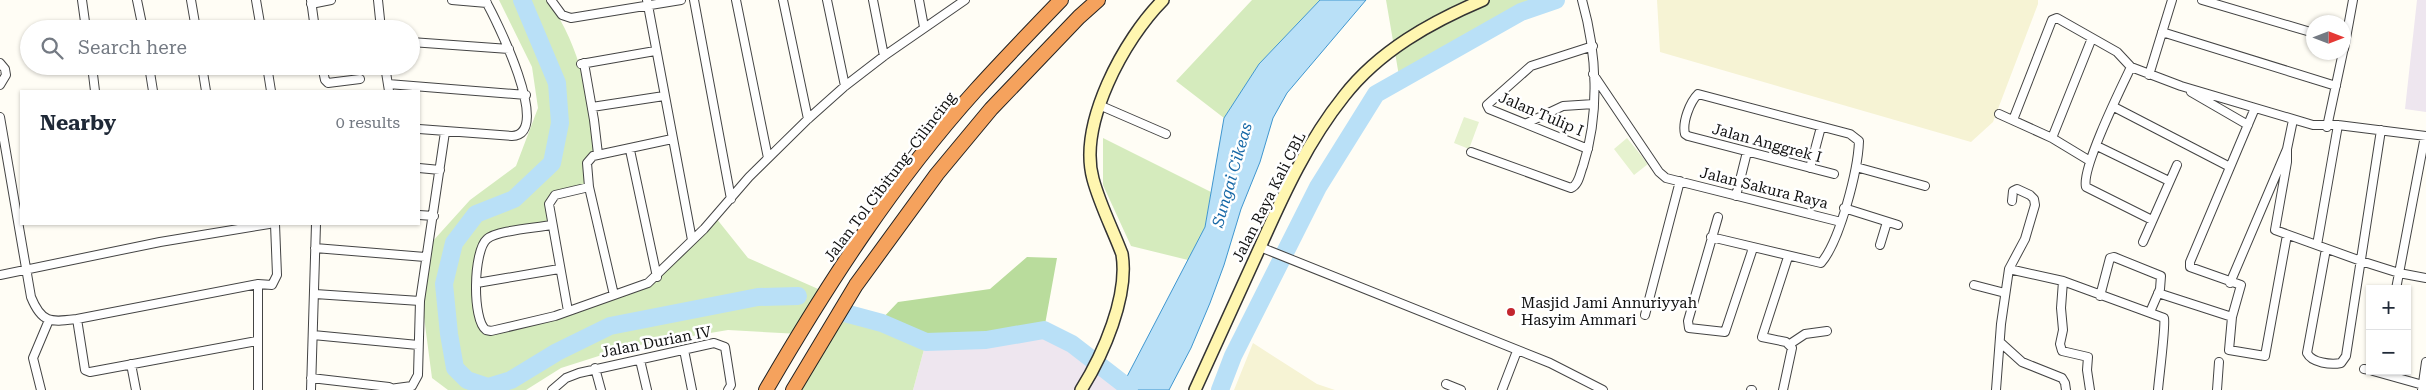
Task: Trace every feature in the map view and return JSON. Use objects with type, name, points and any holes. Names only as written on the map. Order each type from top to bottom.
[{"type":"highway","name":"Jalan Tol Cibitung–Cilincing","points":[[766,390],[837,272],[917,162],[969,98],[1061,0]]},
{"type":"highway","points":[[793,390],[856,285],[936,174],[991,109],[1079,17],[1098,0]]},
{"type":"main road","points":[[1083,388],[1110,332],[1122,290],[1124,266],[1122,254],[1093,178],[1091,133],[1099,105],[1129,41],[1163,0]]},
{"type":"main road","name":"Jalan Raya Kali CBL","points":[[1195,390],[1299,164],[1344,95],[1381,59],[1425,27],[1482,0]]},
{"type":"street","points":[[82,0],[85,20]]},
{"type":"street","points":[[137,0],[141,20]]},
{"type":"street","points":[[191,0],[194,20]]},
{"type":"street","points":[[256,0],[260,20]]},
{"type":"street","points":[[314,20],[311,2],[330,0]]},
{"type":"street","points":[[378,0],[379,20]]},
{"type":"street","points":[[420,129],[518,135],[525,126],[526,95],[509,49],[486,1],[452,0]]},
{"type":"street","points":[[551,0],[562,14],[571,18],[648,3],[681,0]]},
{"type":"street","points":[[694,0],[731,199]]},
{"type":"street","points":[[736,0],[768,158]]},
{"type":"street","points":[[782,0],[808,119]]},
{"type":"street","points":[[827,0],[845,86]]},
{"type":"street","points":[[873,0],[884,56]]},
{"type":"street","points":[[919,0],[924,27]]},
{"type":"street","points":[[551,225],[489,237],[479,254],[477,283],[478,320],[486,330],[491,331],[555,316],[568,310],[637,289],[656,277],[768,158],[808,119],[845,86],[884,56],[965,0]]},
{"type":"street","points":[[2149,75],[2172,0]]},
{"type":"street","points":[[2202,0],[2306,31]]},
{"type":"street","points":[[2349,15],[2352,0]]},
{"type":"street","points":[[648,3],[655,50],[692,240]]},
{"type":"street","points":[[1471,152],[1571,188],[1576,185],[1588,149],[1594,104],[1593,46],[1583,3]]},
{"type":"street","points":[[2013,120],[2052,20],[2057,18],[2117,52],[2131,67],[2181,86],[2293,120],[2328,127],[2338,125],[2426,136],[2397,285]]},
{"type":"street","points":[[2162,32],[2245,60],[2336,86]]},
{"type":"street","points":[[2052,138],[2092,38]]},
{"type":"street","points":[[420,43],[509,49]]},
{"type":"street","name":"Jalan Tulip I","points":[[1588,149],[1527,123],[1496,113],[1489,109],[1488,105],[1531,66],[1593,46]]},
{"type":"street","points":[[598,154],[592,107],[582,64],[655,50]]},
{"type":"street","points":[[2328,127],[2341,60]]},
{"type":"street","points":[[0,63],[5,69],[6,75],[0,85]]},
{"type":"street","points":[[2131,67],[2096,146],[2085,181],[2086,186],[2152,220]]},
{"type":"street","name":"Jalan Sakura Raya","points":[[1593,74],[1658,172],[1666,178],[1841,222]]},
{"type":"street","points":[[93,75],[95,90]]},
{"type":"street","points":[[150,75],[153,90]]},
{"type":"street","points":[[203,75],[206,90]]},
{"type":"street","points":[[269,75],[271,90]]},
{"type":"street","points":[[324,75],[328,83],[360,79]]},
{"type":"street","points":[[2181,86],[2248,125]]},
{"type":"street","points":[[388,87],[526,95]]},
{"type":"street","name":"Jalan Anggrek I","points":[[1821,127],[1701,93],[1692,100],[1684,128],[1685,134],[1694,137],[1834,174]]},
{"type":"street","points":[[592,107],[664,96]]},
{"type":"street","points":[[1527,123],[1563,106],[1594,104]]},
{"type":"street","points":[[1099,105],[1166,134]]},
{"type":"street","points":[[2114,106],[2230,167]]},
{"type":"street","points":[[2256,108],[2190,262],[2190,267],[2230,283],[2241,285],[2232,317],[2229,350],[2265,356],[2286,235]]},
{"type":"street","points":[[1999,114],[2052,138],[2090,161]]},
{"type":"street","points":[[0,117],[19,207]]},
{"type":"street","points":[[2230,283],[2286,149],[2293,120]]},
{"type":"street","points":[[2317,244],[2338,125]]},
{"type":"street","points":[[1711,237],[1788,257],[1821,263],[1829,253],[1841,222],[1859,151],[1859,141],[1856,136],[1821,127],[1810,168]]},
{"type":"street","points":[[2326,249],[2307,353],[2314,360],[2336,364],[2341,363],[2346,356],[2381,130]]},
{"type":"street","points":[[382,390],[412,386],[416,381],[420,301],[425,257],[434,216],[445,132]]},
{"type":"street","points":[[614,295],[589,187],[587,163],[590,157],[598,154],[630,150],[672,139]]},
{"type":"street","points":[[2096,146],[2169,181]]},
{"type":"street","points":[[2286,149],[2286,162],[2275,230],[2361,261],[2399,273],[2426,278]]},
{"type":"street","points":[[630,150],[656,277]]},
{"type":"street","points":[[1736,196],[1747,152]]},
{"type":"street","points":[[2142,242],[2177,165]]},
{"type":"street","points":[[1856,167],[1925,186]]},
{"type":"street","points":[[420,168],[440,170]]},
{"type":"street","points":[[1645,315],[1680,181]]},
{"type":"street","points":[[568,310],[549,206],[551,199],[589,187]]},
{"type":"street","points":[[1996,390],[2009,269],[2025,239],[2035,205],[2030,195],[2017,189],[2013,191],[2012,202]]},
{"type":"street","points":[[1844,208],[1898,225]]},
{"type":"street","points":[[420,215],[434,216]]},
{"type":"street","points":[[1718,218],[1711,237],[1688,326],[1725,332],[1753,248]]},
{"type":"street","points":[[1880,244],[1887,222]]},
{"type":"street","points":[[21,225],[29,288],[39,314],[49,320],[77,319],[258,284],[272,284],[276,279],[275,225]]},
{"type":"street","points":[[0,274],[263,225]]},
{"type":"street","points":[[311,390],[316,225]]},
{"type":"street","points":[[1260,247],[1569,371],[1603,390]]},
{"type":"street","points":[[315,248],[425,257]]},
{"type":"street","points":[[1788,257],[1762,337],[1790,344],[1805,334],[1827,331]]},
{"type":"street","points":[[2100,296],[2110,258],[2114,257],[2161,276],[2158,293],[2150,312]]},
{"type":"street","points":[[477,283],[559,269]]},
{"type":"street","points":[[2009,269],[2063,281],[2164,318],[2166,326],[2162,342],[2158,390]]},
{"type":"street","points":[[2063,281],[2060,308],[2063,330],[2060,344],[2062,351],[2088,357],[2087,370],[2090,390]]},
{"type":"street","points":[[256,389],[258,284]]},
{"type":"street","points":[[1974,286],[2005,293]]},
{"type":"street","points":[[2158,293],[2232,317]]},
{"type":"street","points":[[315,294],[420,301]]},
{"type":"street","points":[[77,319],[85,370],[90,372],[257,341]]},
{"type":"street","points":[[41,390],[33,358],[49,320]]},
{"type":"street","points":[[313,335],[418,345]]},
{"type":"street","name":"Jalan Durian IV","points":[[555,389],[566,378],[595,368],[714,343],[725,346],[731,385],[728,390]]},
{"type":"street","points":[[2001,343],[2022,362],[2062,378],[2066,383],[2066,390]]},
{"type":"street","points":[[1783,390],[1792,353],[1790,344]]},
{"type":"street","points":[[684,350],[692,390]]},
{"type":"street","points":[[1502,390],[1517,351]]},
{"type":"street","points":[[640,360],[647,390]]},
{"type":"street","points":[[2217,390],[2219,362]]},
{"type":"street","points":[[2385,375],[2422,388],[2426,363]]},
{"type":"street","points":[[131,364],[136,390]]},
{"type":"street","points":[[595,368],[600,390]]},
{"type":"street","points":[[311,378],[400,388]]},
{"type":"street","points":[[1446,384],[1461,390]]},
{"type":"shaded area","points":[[1657,0],[2038,0],[2038,4],[1993,122],[1971,142],[1660,52]]},
{"type":"shaded area","points":[[2417,0],[2426,0],[2426,112],[2405,109]]},
{"type":"shaded area","points":[[1044,330],[1074,346],[1123,384],[1120,390],[913,390],[926,342],[986,340]]},
{"type":"shaded area","points":[[1253,343],[1317,384],[1335,390],[1234,390]]},
{"type":"green space","points":[[499,0],[548,0],[569,37],[582,74],[598,154],[590,157],[589,187],[553,197],[551,225],[489,237],[480,249],[478,313],[491,331],[637,289],[716,218],[748,258],[825,292],[800,334],[728,330],[627,347],[561,368],[526,390],[448,390],[432,378],[422,302],[432,242],[470,200],[516,166],[538,108],[532,67]]},
{"type":"green space","points":[[1252,0],[1320,0],[1259,64],[1224,118],[1176,81]]},
{"type":"green space","points":[[1386,0],[1553,0],[1465,34],[1399,76]]},
{"type":"green space","points":[[1464,117],[1479,122],[1469,149],[1454,143]]},
{"type":"green space","points":[[1103,138],[1211,192],[1205,227],[1188,260],[1131,246],[1103,185]]},
{"type":"green space","points":[[1627,138],[1648,164],[1634,175],[1614,149]]},
{"type":"green space","points":[[1027,257],[1057,258],[1044,330],[986,340],[926,342],[879,322],[898,302],[990,289]]},
{"type":"green space","points":[[841,312],[879,322],[926,342],[913,390],[794,390]]},
{"type":"water","name":"Sungai Cikeas","points":[[1320,0],[1366,0],[1287,93],[1273,118],[1260,162],[1241,209],[1210,303],[1191,348],[1169,390],[1120,390],[1205,227],[1224,118],[1259,64]]},
{"type":"waterway","points":[[522,0],[557,83],[560,123],[552,163],[514,199],[476,214],[454,243],[444,284],[449,334],[455,368],[467,380],[488,387],[511,380],[557,352],[610,326],[758,297],[798,296]]},
{"type":"waterway","points":[[1220,390],[1233,356],[1318,187],[1376,94],[1521,12],[1556,0]]},
{"type":"waterway","points":[[841,312],[882,323],[926,342],[986,340],[1044,330],[1072,344],[1129,388]]},
{"type":"place","name":"Masjid Jami Annuriyyah Hasyim Ammari","points":[[1511,312]]}]
